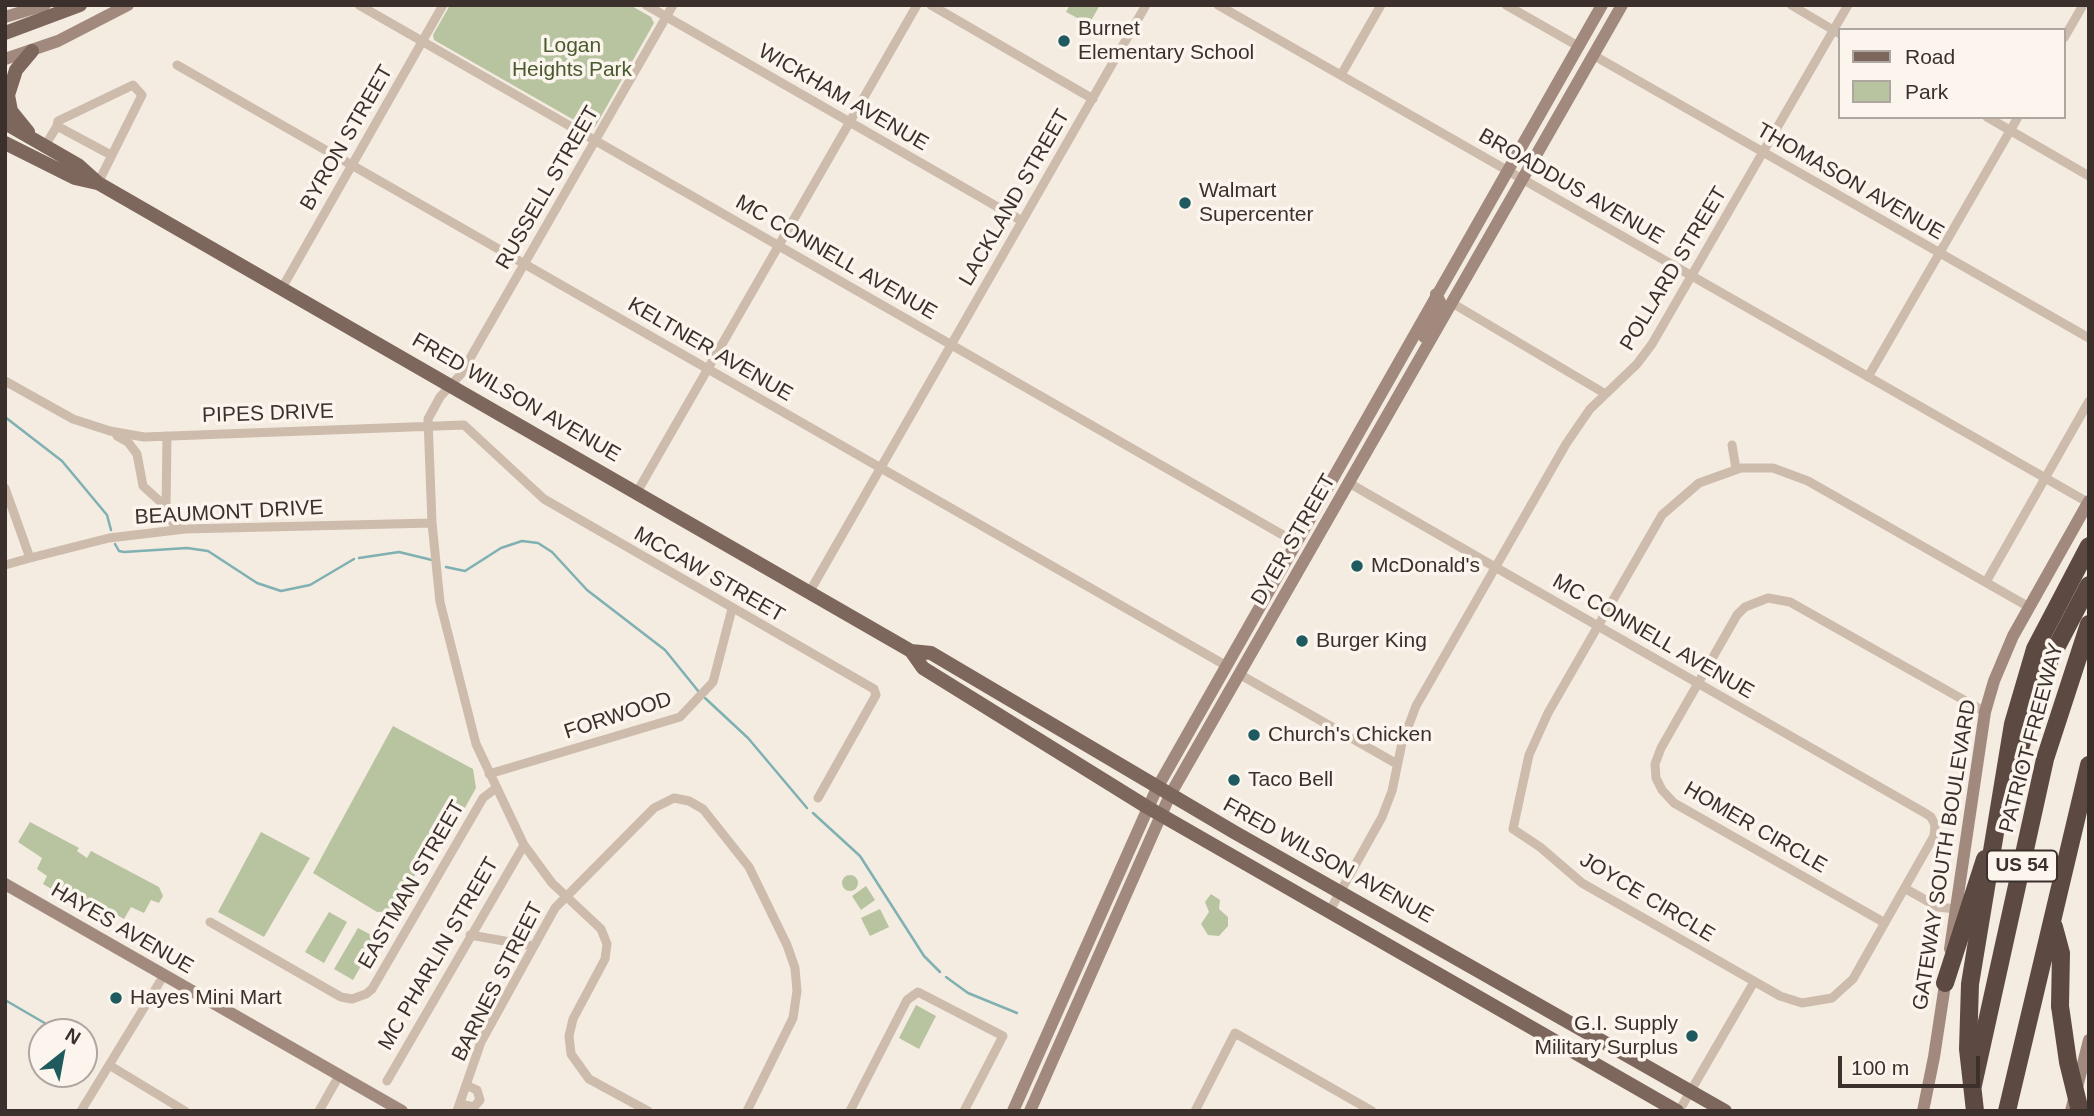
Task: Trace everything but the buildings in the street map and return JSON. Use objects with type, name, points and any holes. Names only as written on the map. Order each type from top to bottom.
[{"type":"highway","points":[[1975,1111],[1968,1049],[1970,984],[2011,734],[2035,649],[2089,546]]},
{"type":"highway","points":[[1945,983],[2034,700],[2058,639],[2089,585]]},
{"type":"highway","name":"PATRIOT FREEWAY","points":[[1968,1111],[2045,759],[2089,624]]},
{"type":"highway","name":"US 54","points":[[2007,1111],[2089,765]]},
{"type":"highway","points":[[2053,924],[2061,953],[2060,1006],[2068,1062],[2080,1111]]},
{"type":"main road","points":[[5,17],[45,5]]},
{"type":"main road","points":[[5,33],[80,5]]},
{"type":"main road","points":[[5,59],[87,28],[128,5]]},
{"type":"main road","name":"DYER STREET","points":[[1013,1111],[1153,811],[1225,665],[1602,5]]},
{"type":"main road","name":"DYER STREET","points":[[1163,791],[1239,674],[1622,5]]},
{"type":"main road","points":[[32,51],[16,70],[8,95],[11,111],[22,127],[45,146]]},
{"type":"main road","name":"FRED WILSON AVENUE","points":[[5,123],[78,165],[98,183],[911,651],[923,668],[1153,811],[1678,1111]]},
{"type":"main road","name":"FRED WILSON AVENUE","points":[[7,143],[75,178],[98,183]]},
{"type":"main road","points":[[1423,354],[1423,338],[1441,304],[1436,294]]},
{"type":"main road","points":[[1349,483],[1344,477],[1345,470],[1358,443],[1357,434]]},
{"type":"main road","name":"GATEWAY SOUTH BOULEVARD","points":[[1923,1111],[1934,1058],[1985,712],[2005,652],[2088,502]]},
{"type":"main road","points":[[1289,588],[1290,570],[1301,550],[1295,542]]},
{"type":"main road","points":[[1239,674],[1234,670],[1234,665],[1242,652],[1244,632]]},
{"type":"main road","name":"FRED WILSON AVENUE","points":[[911,651],[931,653],[1163,791],[1724,1111]]},
{"type":"main road","name":"DYER STREET","points":[[1030,1111],[1153,811]]},
{"type":"main road","name":"HAYES AVENUE","points":[[5,884],[402,1111]]},
{"type":"main road","points":[[2071,1111],[2089,1040]]},
{"type":"street","name":"MC CONNELL AVENUE","points":[[359,5],[1295,542]]},
{"type":"street","name":"BYRON STREET","points":[[282,288],[443,5]]},
{"type":"street","name":"WICKHAM AVENUE","points":[[646,5],[1023,222]]},
{"type":"street","name":"RUSSELL STREET","points":[[428,425],[440,397],[461,374],[673,5]]},
{"type":"street","points":[[637,492],[917,5]]},
{"type":"street","points":[[930,5],[1093,99]]},
{"type":"street","name":"LACKLAND STREET","points":[[810,591],[1146,5]]},
{"type":"street","name":"BROADDUS AVENUE","points":[[1218,5],[2088,502]]},
{"type":"street","points":[[1341,75],[1381,5]]},
{"type":"street","points":[[1506,5],[1578,46]]},
{"type":"street","points":[[1791,5],[1837,32]]},
{"type":"street","name":"POLLARD STREET","points":[[1329,912],[1382,817],[1416,706],[1578,424],[1604,393],[1637,364],[1693,278],[1763,152],[1837,32],[1848,5]]},
{"type":"street","points":[[2066,35],[2083,7]]},
{"type":"street","name":"THOMASON AVENUE","points":[[1593,55],[2089,338]]},
{"type":"street","name":"KELTNER AVENUE","points":[[177,65],[1225,665]]},
{"type":"street","points":[[45,146],[63,117],[134,85],[142,94],[98,183]]},
{"type":"street","points":[[1990,119],[2089,176]]},
{"type":"street","points":[[1868,377],[2017,119]]},
{"type":"street","points":[[57,126],[111,155]]},
{"type":"street","points":[[1452,303],[1604,393]]},
{"type":"street","name":"PIPES DRIVE","points":[[5,380],[66,415],[110,431],[144,437],[428,425]]},
{"type":"street","points":[[1986,582],[2089,401]]},
{"type":"street","points":[[428,425],[432,523],[443,617],[476,744],[524,845],[564,896],[601,929],[607,944],[605,959],[570,1029],[569,1044],[574,1061],[598,1086],[648,1111]]},
{"type":"street","name":"MCCAW STREET","points":[[428,425],[464,425],[536,494],[876,691],[818,798]]},
{"type":"street","name":"PIPES DRIVE","points":[[110,431],[128,442],[136,454],[143,486],[166,509],[173,523],[185,529]]},
{"type":"street","points":[[166,509],[167,436]]},
{"type":"street","points":[[1732,445],[1736,469]]},
{"type":"street","name":"JOYCE CIRCLE","points":[[1935,825],[1930,844],[1853,979],[1832,998],[1813,1003],[1790,1001],[1582,883],[1540,847],[1513,830],[1535,737],[1662,515],[1699,482],[1736,469],[1773,468],[1808,481],[2029,607]]},
{"type":"street","name":"MC CONNELL AVENUE","points":[[1349,483],[1925,813],[1935,825]]},
{"type":"street","points":[[5,488],[10,519],[30,558]]},
{"type":"street","name":"BEAUMONT DRIVE","points":[[5,565],[109,538],[185,529],[432,523]]},
{"type":"street","name":"HOMER CIRCLE","points":[[1885,923],[1681,808],[1662,790],[1655,770],[1657,756],[1741,610],[1761,599],[1776,598],[1807,611],[1985,712]]},
{"type":"street","name":"FORWOOD","points":[[489,774],[680,717],[713,682],[732,609]]},
{"type":"street","points":[[1239,674],[1397,764]]},
{"type":"street","name":"EASTMAN STREET","points":[[210,922],[341,997],[352,999],[366,994],[483,798],[496,788]]},
{"type":"street","name":"BARNES STREET","points":[[466,1085],[477,1090],[480,1100],[474,1107],[459,1107],[466,1085],[481,1042],[533,946],[564,896],[661,802],[685,799],[703,809],[754,875],[788,944],[796,975],[796,1000],[791,1025],[747,1111]]},
{"type":"street","name":"MC PHARLIN STREET","points":[[387,1081],[524,845]]},
{"type":"street","points":[[1906,889],[1938,907],[1956,909]]},
{"type":"street","points":[[470,935],[533,946]]},
{"type":"street","points":[[81,1111],[164,975]]},
{"type":"street","points":[[1678,1111],[1754,982]]},
{"type":"street","points":[[850,1111],[912,993],[923,993],[1003,1036],[964,1111]]},
{"type":"street","points":[[1195,1111],[1235,1033],[1372,1111]]},
{"type":"street","points":[[109,1065],[185,1111]]},
{"type":"street","points":[[319,1111],[340,1074]]},
{"type":"green space","name":"Logan Heights Park","points":[[450,5],[630,5],[651,17],[654,23],[595,127],[588,128],[434,40],[433,35]]},
{"type":"green space","points":[[1070,5],[1100,5],[1089,24],[1066,12]]},
{"type":"green space","points":[[393,726],[473,769],[476,788],[448,838],[437,833],[396,911],[377,912],[313,873]]},
{"type":"green space","points":[[30,822],[79,848],[77,851],[87,858],[91,851],[159,887],[163,896],[159,903],[151,900],[144,913],[131,907],[124,919],[112,912],[106,921],[43,884],[47,876],[37,869],[42,858],[18,842]]},
{"type":"green space","points":[[261,832],[310,858],[264,937],[218,912]]},
{"type":"green space","points":[[850,875],[858,883],[850,891],[842,883]]},
{"type":"green space","points":[[866,886],[875,900],[861,910],[852,896]]},
{"type":"green space","points":[[1211,894],[1220,900],[1219,909],[1228,917],[1228,926],[1219,936],[1208,935],[1201,924],[1209,912],[1205,902]]},
{"type":"green space","points":[[880,909],[889,927],[870,936],[861,918]]},
{"type":"green space","points":[[329,912],[347,922],[324,963],[305,952]]},
{"type":"green space","points":[[358,928],[377,938],[353,980],[334,969]]},
{"type":"green space","points":[[916,1005],[936,1016],[919,1049],[899,1038]]},
{"type":"waterway","points":[[5,417],[62,461],[107,515],[111,530]]},
{"type":"waterway","points":[[446,567],[465,571],[501,548],[522,541],[538,543],[552,552],[587,590],[665,650],[699,692]]},
{"type":"waterway","points":[[115,544],[119,551],[124,552],[187,548],[208,551],[257,583],[281,591],[310,585],[354,559]]},
{"type":"waterway","points":[[359,558],[399,552],[432,560]]},
{"type":"waterway","points":[[705,698],[748,738],[807,808]]},
{"type":"waterway","points":[[813,813],[860,856],[924,956],[940,972]]},
{"type":"waterway","points":[[946,977],[968,993],[1017,1013]]},
{"type":"waterway","points":[[5,1000],[36,1018]]},
{"type":"place","name":"Burnet Elementary School","points":[[1064,41]]},
{"type":"place","name":"Walmart Supercenter","points":[[1185,203]]},
{"type":"place","name":"McDonald's","points":[[1357,566]]},
{"type":"place","name":"Burger King","points":[[1302,641]]},
{"type":"place","name":"Church's Chicken","points":[[1254,735]]},
{"type":"place","name":"Taco Bell","points":[[1234,780]]},
{"type":"place","name":"Hayes Mini Mart","points":[[116,998]]},
{"type":"place","name":"G.I. Supply Military Surplus","points":[[1692,1036]]}]
